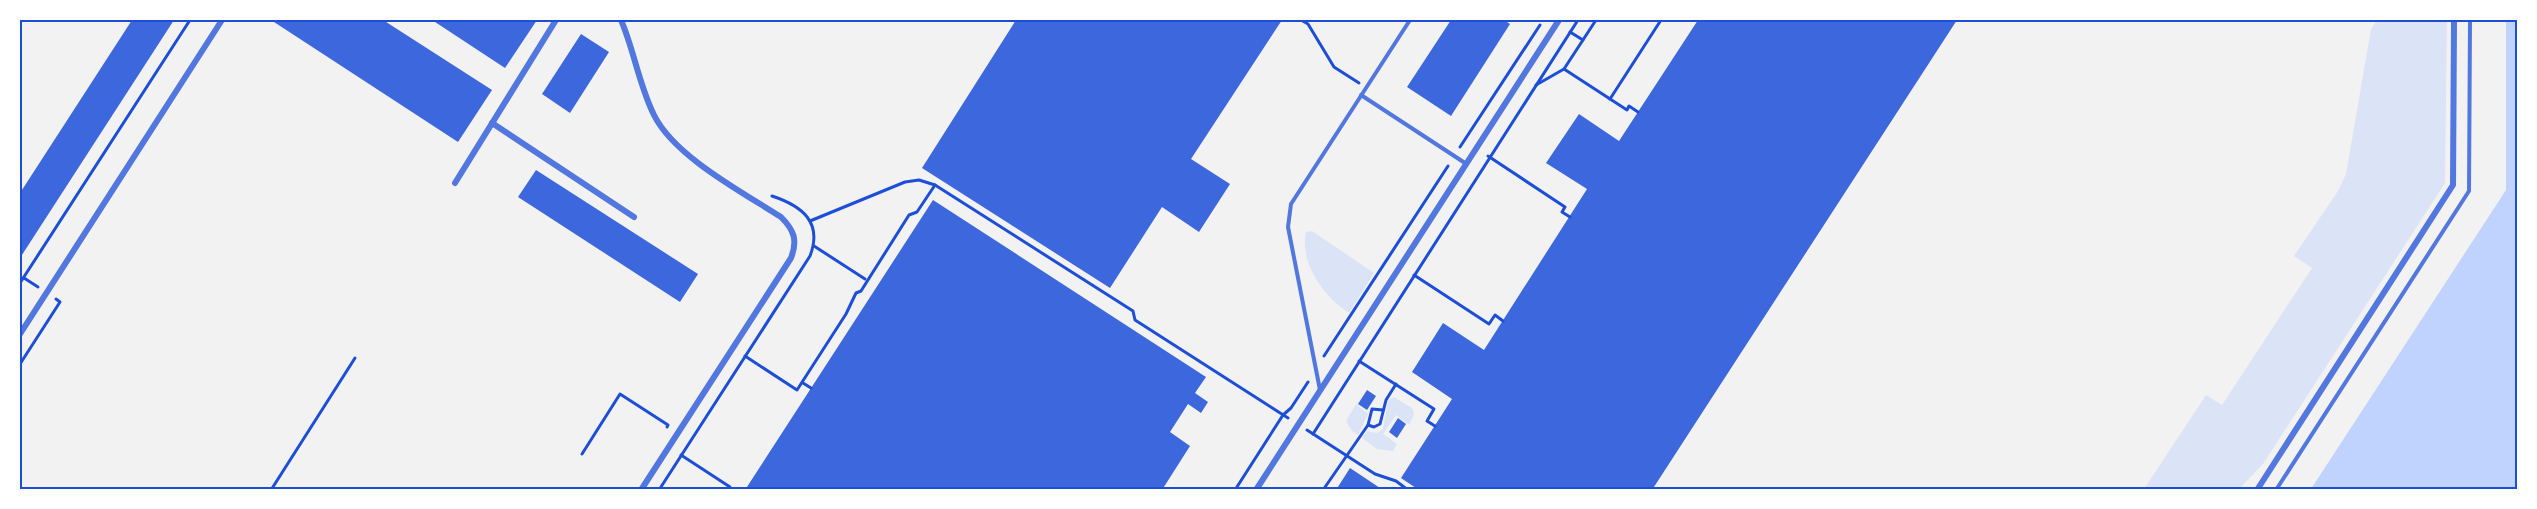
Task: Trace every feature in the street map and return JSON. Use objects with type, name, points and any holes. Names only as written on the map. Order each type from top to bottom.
[{"type":"street","points":[[20,334],[222,20]]},
{"type":"street","points":[[455,183],[556,20]]},
{"type":"street","points":[[621,20],[653,113],[664,133],[680,150],[781,217],[794,231],[795,239],[791,258],[641,489]]},
{"type":"street","points":[[1256,489],[1559,20]]},
{"type":"street","points":[[2257,489],[2453,185],[2454,20]]},
{"type":"street","points":[[492,123],[634,217]]},
{"type":"lane","points":[[1320,390],[1288,227],[1291,204],[1410,20]]},
{"type":"lane","points":[[2276,489],[2469,191],[2470,20]]},
{"type":"lane","points":[[1361,95],[1466,163]]},
{"type":"path","points":[[20,283],[190,20]]},
{"type":"path","points":[[1235,489],[1283,415],[1291,408],[1544,20]]},
{"type":"path","points":[[1313,434],[1578,20]]},
{"type":"path","points":[[1534,86],[1564,69],[1596,20]]},
{"type":"path","points":[[1610,99],[1661,20]]},
{"type":"path","points":[[1564,69],[1627,110],[1629,106],[1638,112]]},
{"type":"path","points":[[1489,157],[1565,207],[1562,212],[1570,217]]},
{"type":"path","points":[[810,221],[905,182],[919,180],[935,185],[1133,311],[1135,320],[1375,474],[1408,489]]},
{"type":"path","points":[[745,356],[797,390],[846,314],[856,293],[861,291],[909,215],[917,212],[935,185]]},
{"type":"path","points":[[814,246],[865,279]]},
{"type":"path","points":[[1414,275],[1489,324],[1495,315],[1503,321]]},
{"type":"path","points":[[20,364],[60,302]]},
{"type":"path","points":[[271,489],[355,358]]},
{"type":"path","points":[[1359,361],[1434,409],[1427,421],[1435,426]]},
{"type":"path","points":[[802,382],[811,388]]},
{"type":"path","points":[[1368,425],[1374,427],[1380,424],[1386,400],[1396,384]]},
{"type":"path","points":[[582,453],[620,394],[668,425],[663,433]]},
{"type":"path","points":[[1323,489],[1345,454],[1368,425],[1372,409],[1383,410]]},
{"type":"path","points":[[681,455],[730,487]]},
{"type":"shaded area","points":[[2377,20],[2447,20],[2445,183],[2263,464],[2239,489],[2144,489],[2206,395],[2222,405],[2312,268],[2294,256],[2338,191],[2346,174],[2371,29]]},
{"type":"shaded area","points":[[1312,231],[1374,273],[1349,313],[1323,289],[1310,267],[1305,244],[1306,232]]},
{"type":"shaded area","points":[[1394,397],[1412,408],[1414,414],[1409,425],[1396,415],[1383,434],[1397,444],[1393,451],[1377,449],[1362,438],[1367,431],[1377,433],[1383,429],[1388,400]]},
{"type":"shaded area","points":[[1356,404],[1368,414],[1358,435],[1352,431],[1346,421]]},
{"type":"water","points":[[2506,20],[2518,20],[2517,489],[2311,489],[2506,190]]},
{"type":"building","points":[[132,20],[174,20],[20,258],[20,193]]},
{"type":"building","points":[[275,20],[383,20],[492,90],[458,142],[274,22]]},
{"type":"building","points":[[432,20],[537,20],[505,68]]},
{"type":"building","points":[[1016,20],[1282,20],[1191,159],[1230,184],[1199,232],[1162,207],[1110,288],[922,168]]},
{"type":"building","points":[[1451,20],[1504,20],[1510,24],[1451,116],[1407,87]]},
{"type":"building","points":[[1698,20],[1957,20],[1652,490],[1419,490],[1401,478],[1452,399],[1412,372],[1443,323],[1484,350],[1587,189],[1546,163],[1579,114],[1619,141]]},
{"type":"building","points":[[581,34],[609,52],[570,113],[542,94]]},
{"type":"building","points":[[536,170],[698,274],[680,302],[518,197]]},
{"type":"building","points":[[933,200],[1206,377],[1195,393],[1208,402],[1201,413],[1188,404],[1170,432],[1190,446],[1162,490],[745,490]]},
{"type":"building","points":[[1367,390],[1376,396],[1367,410],[1358,404]]},
{"type":"building","points":[[1398,418],[1406,424],[1397,438],[1389,432]]},
{"type":"building","points":[[1350,468],[1383,490],[1336,490]]}]
